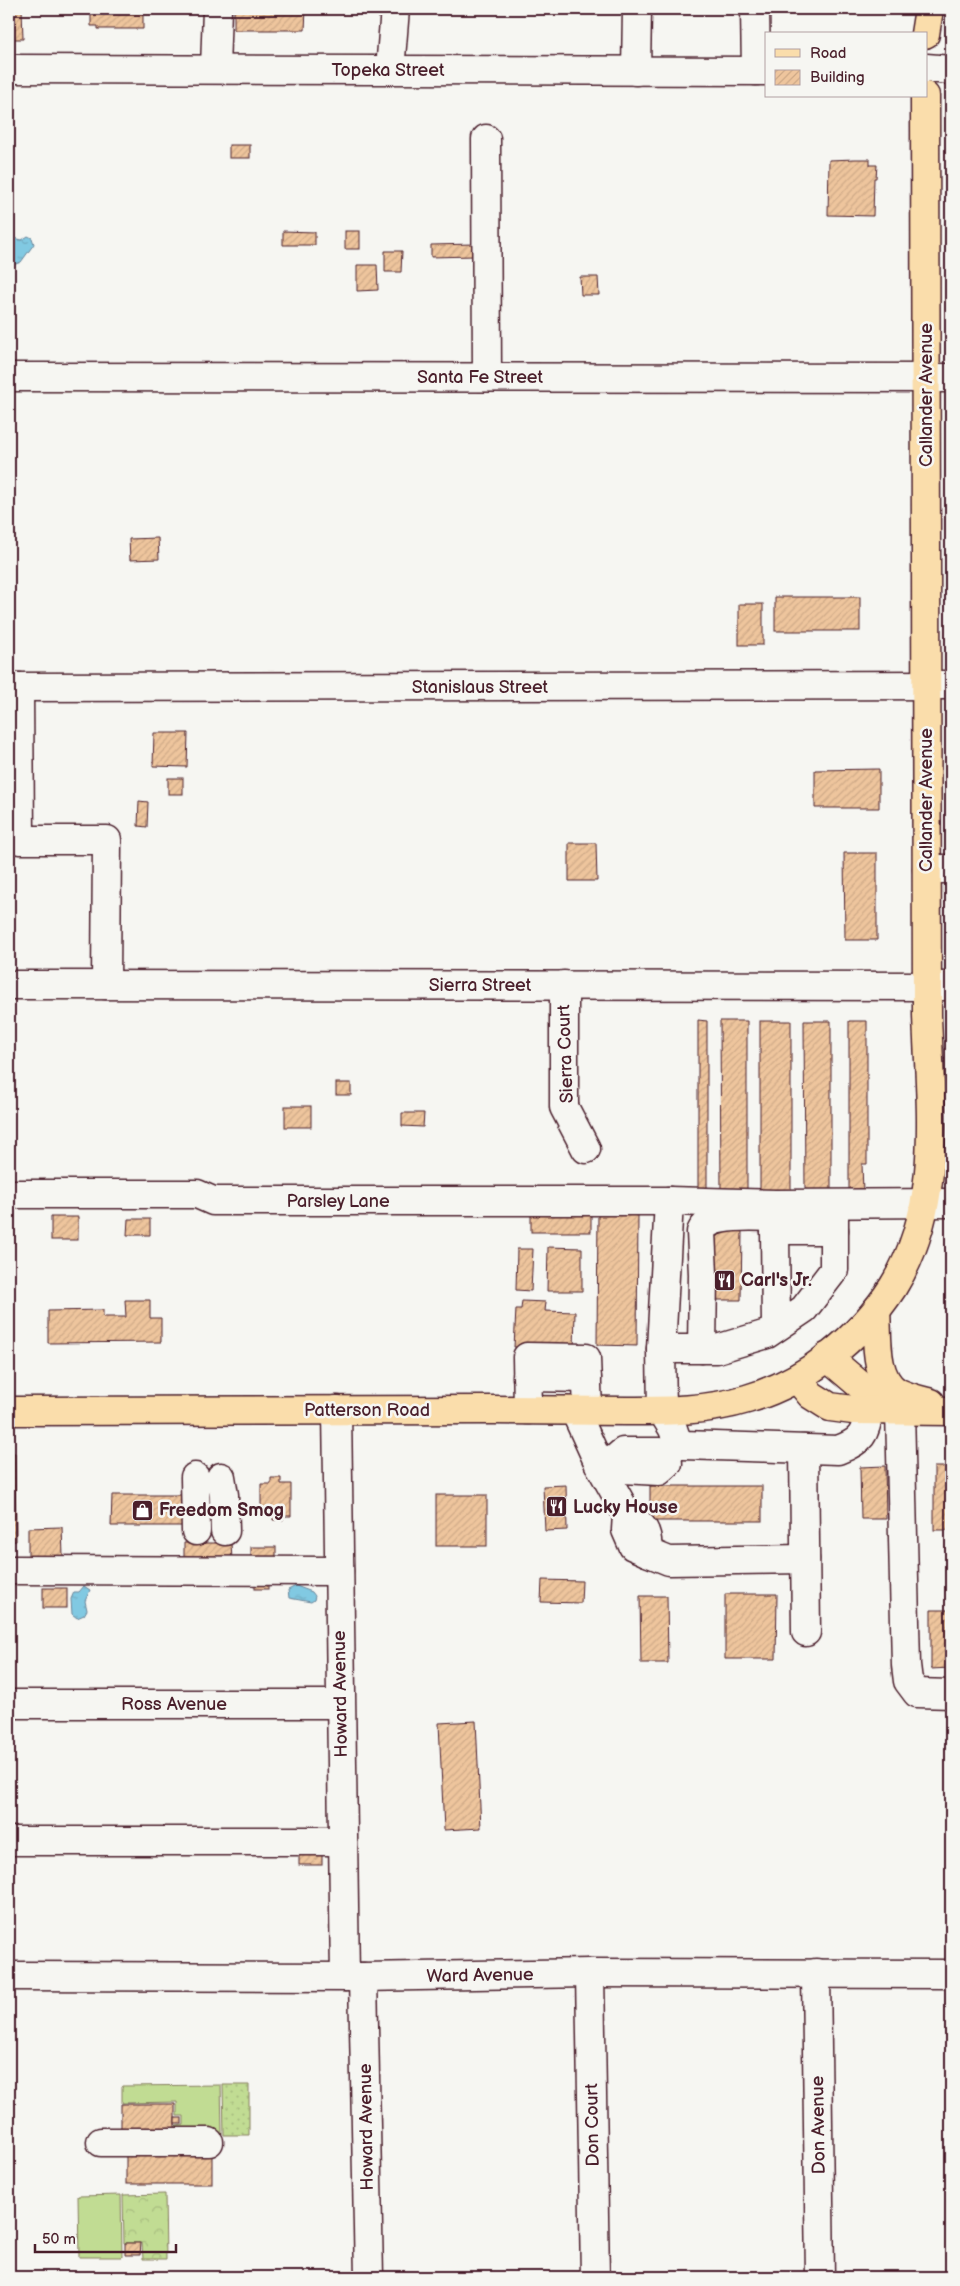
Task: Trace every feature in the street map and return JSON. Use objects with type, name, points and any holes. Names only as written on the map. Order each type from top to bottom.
[{"type":"main road","points":[[925,32],[929,9]]},
{"type":"main road","name":"Callander Avenue","points":[[726,1405],[765,1393],[797,1378],[848,1341],[876,1311],[894,1285],[938,1203],[931,1152],[939,986],[939,378],[925,98]]},
{"type":"main road","points":[[876,1311],[879,1361],[884,1377],[896,1392],[951,1410]]},
{"type":"main road","points":[[827,1357],[867,1391],[900,1410]]},
{"type":"main road","points":[[797,1378],[811,1395],[830,1407],[869,1410],[951,1410]]},
{"type":"main road","name":"Patterson Road","points":[[9,1411],[662,1411],[726,1405]]},
{"type":"street","points":[[215,70],[217,9]]},
{"type":"street","points":[[390,70],[395,9]]},
{"type":"street","points":[[636,71],[637,9]]},
{"type":"street","points":[[755,9],[761,71]]},
{"type":"street","points":[[928,68],[951,70]]},
{"type":"street","name":"Topeka Street","points":[[9,69],[761,71]]},
{"type":"street","points":[[486,139],[487,377]]},
{"type":"street","name":"Santa Fe Street","points":[[9,377],[939,378]]},
{"type":"street","name":"Stanislaus Street","points":[[14,687],[938,685]]},
{"type":"street","points":[[14,687],[20,840],[107,840],[106,985]]},
{"type":"street","name":"Sierra Street","points":[[9,985],[939,986]]},
{"type":"street","name":"Sierra Court","points":[[564,985],[564,1107],[586,1149]]},
{"type":"street","name":"Parsley Lane","points":[[9,1194],[198,1194],[213,1201],[669,1201],[834,1217]]},
{"type":"street","points":[[669,1201],[661,1349],[662,1411],[676,1438],[675,1454]]},
{"type":"street","points":[[702,1349],[703,1274],[701,1232],[709,1222],[726,1219],[775,1224],[938,1203]]},
{"type":"street","points":[[661,1349],[717,1349],[767,1334],[804,1308],[834,1270],[834,1217]]},
{"type":"street","points":[[775,1224],[776,1327]]},
{"type":"street","points":[[528,1410],[527,1357],[586,1358],[587,1378],[582,1411],[607,1461],[627,1514],[626,1530],[633,1546],[669,1560],[805,1559]]},
{"type":"street","name":"Howard Avenue","points":[[337,1410],[342,1841],[354,1977],[369,2277]]},
{"type":"street","points":[[607,1461],[623,1452],[675,1454],[804,1449],[838,1450],[852,1445],[865,1433],[869,1410]]},
{"type":"street","points":[[900,1410],[906,1665],[908,1681],[917,1693],[951,1694]]},
{"type":"street","points":[[804,1449],[806,1632]]},
{"type":"street","points":[[209,1477],[211,1531]]},
{"type":"street","points":[[9,1570],[339,1571]]},
{"type":"street","name":"Ross Avenue","points":[[9,1704],[340,1704]]},
{"type":"street","points":[[9,1841],[342,1841]]},
{"type":"street","name":"Ward Avenue","points":[[9,1976],[354,1977],[590,1973],[951,1974]]},
{"type":"street","name":"Don Court","points":[[590,1973],[595,2277]]},
{"type":"street","name":"Don Avenue","points":[[816,1973],[820,2277]]},
{"type":"street","points":[[101,2142],[209,2142]]},
{"type":"green space","points":[[221,2085],[222,2134],[176,2134],[176,2126],[184,2125],[184,2116],[177,2116],[177,2102],[122,2103],[122,2086]]},
{"type":"green space","points":[[223,2085],[249,2085],[249,2135],[224,2135]]},
{"type":"green space","points":[[165,2194],[166,2259],[143,2259],[142,2243],[124,2243],[123,2195]]},
{"type":"green space","points":[[121,2195],[122,2257],[79,2257],[78,2196]]},
{"type":"water","points":[[28,236],[32,238],[34,244],[21,262],[13,265],[9,259],[11,241],[14,238],[22,240]]},
{"type":"water","points":[[84,1586],[90,1590],[85,1601],[87,1610],[84,1615],[77,1618],[72,1614],[71,1599],[74,1592],[79,1592]]},
{"type":"water","points":[[296,1586],[312,1592],[315,1596],[314,1600],[311,1602],[289,1598],[288,1590]]},
{"type":"building","points":[[9,9],[22,9],[23,39],[9,39]]},
{"type":"building","points":[[91,9],[143,11],[143,29],[98,29],[98,26],[91,26]]},
{"type":"building","points":[[234,9],[306,9],[305,30],[234,30]]},
{"type":"building","points":[[229,145],[250,145],[250,158],[229,158]]},
{"type":"building","points":[[870,159],[870,165],[877,165],[876,178],[874,178],[873,216],[828,215],[829,160]]},
{"type":"building","points":[[283,231],[315,232],[315,245],[283,245]]},
{"type":"building","points":[[345,231],[360,231],[360,249],[345,249]]},
{"type":"building","points":[[474,244],[474,256],[431,257],[431,245]]},
{"type":"building","points":[[385,251],[402,251],[401,272],[385,272]]},
{"type":"building","points":[[357,265],[377,265],[378,290],[357,291]]},
{"type":"building","points":[[580,277],[598,277],[599,295],[581,295]]},
{"type":"building","points":[[158,538],[159,559],[130,560],[129,539]]},
{"type":"building","points":[[775,597],[860,597],[860,631],[775,631]]},
{"type":"building","points":[[739,604],[763,604],[763,645],[739,645]]},
{"type":"building","points":[[154,733],[188,733],[187,767],[153,766]]},
{"type":"building","points":[[879,769],[879,808],[815,808],[815,770]]},
{"type":"building","points":[[168,778],[183,778],[183,794],[168,794]]},
{"type":"building","points":[[139,801],[148,802],[147,827],[138,826]]},
{"type":"building","points":[[569,843],[596,843],[597,881],[569,881]]},
{"type":"building","points":[[844,853],[877,853],[877,940],[845,940]]},
{"type":"building","points":[[698,1020],[707,1021],[707,1192],[698,1192]]},
{"type":"building","points":[[720,1021],[747,1021],[747,1192],[721,1193]]},
{"type":"building","points":[[760,1021],[791,1021],[791,1192],[760,1192]]},
{"type":"building","points":[[804,1021],[831,1021],[831,1192],[805,1192]]},
{"type":"building","points":[[849,1021],[867,1021],[867,1164],[862,1164],[863,1192],[849,1192]]},
{"type":"building","points":[[336,1083],[351,1083],[351,1095],[336,1095]]},
{"type":"building","points":[[285,1106],[311,1106],[311,1127],[285,1127]]},
{"type":"building","points":[[402,1113],[424,1113],[423,1127],[402,1126]]},
{"type":"building","points":[[598,1212],[638,1213],[637,1346],[597,1345]]},
{"type":"building","points":[[531,1214],[591,1214],[591,1232],[531,1232]]},
{"type":"building","points":[[51,1217],[78,1217],[78,1240],[51,1240]]},
{"type":"building","points":[[128,1219],[150,1219],[150,1235],[127,1235]]},
{"type":"building","points":[[742,1231],[741,1300],[710,1300],[711,1232]]},
{"type":"building","points":[[548,1247],[582,1248],[582,1291],[547,1291]]},
{"type":"building","points":[[517,1249],[533,1249],[531,1291],[516,1290]]},
{"type":"building","points":[[125,1300],[150,1300],[150,1318],[161,1318],[161,1342],[48,1343],[48,1311],[103,1310],[103,1317],[126,1317]]},
{"type":"building","points":[[522,1301],[546,1302],[545,1311],[575,1312],[574,1349],[514,1347],[516,1309],[521,1309]]},
{"type":"building","points":[[9,1453],[15,1453],[16,1541],[9,1542]]},
{"type":"building","points":[[885,1466],[886,1519],[861,1519],[860,1467]]},
{"type":"building","points":[[934,1467],[951,1467],[951,1530],[934,1530]]},
{"type":"building","points":[[271,1478],[281,1478],[281,1484],[291,1484],[291,1516],[283,1516],[283,1520],[273,1520],[273,1509],[261,1509],[261,1484],[271,1484]]},
{"type":"building","points":[[566,1485],[567,1530],[545,1531],[543,1486]]},
{"type":"building","points":[[650,1486],[762,1486],[762,1521],[650,1521]]},
{"type":"building","points":[[112,1495],[232,1495],[232,1515],[190,1516],[190,1526],[111,1526]]},
{"type":"building","points":[[436,1495],[487,1495],[487,1546],[436,1546]]},
{"type":"building","points":[[62,1527],[63,1556],[28,1556],[28,1528]]},
{"type":"building","points":[[184,1543],[231,1543],[232,1560],[184,1561]]},
{"type":"building","points":[[251,1547],[276,1547],[276,1562],[251,1562]]},
{"type":"building","points":[[542,1580],[582,1581],[581,1603],[541,1602]]},
{"type":"building","points":[[255,1582],[268,1582],[268,1589],[255,1589]]},
{"type":"building","points":[[43,1588],[67,1588],[67,1608],[43,1608]]},
{"type":"building","points":[[725,1594],[777,1594],[776,1659],[725,1659]]},
{"type":"building","points":[[640,1596],[667,1596],[668,1663],[641,1663]]},
{"type":"building","points":[[931,1610],[951,1610],[951,1668],[931,1669]]},
{"type":"building","points":[[476,1721],[481,1828],[444,1830],[439,1723]]},
{"type":"building","points":[[299,1852],[322,1852],[322,1865],[299,1865]]},
{"type":"building","points":[[121,2104],[175,2104],[175,2129],[138,2132],[138,2128],[121,2129]]},
{"type":"building","points":[[175,2118],[182,2118],[182,2124],[175,2124]]},
{"type":"building","points":[[126,2150],[212,2150],[212,2184],[126,2184]]},
{"type":"building","points":[[125,2243],[141,2243],[140,2255],[125,2255]]},
{"type":"place","name":"Carl's Jr.","points":[[725,1280]]},
{"type":"place","name":"Lucky House","points":[[557,1507]]},
{"type":"place","name":"Freedom Smog","points":[[143,1510]]}]
